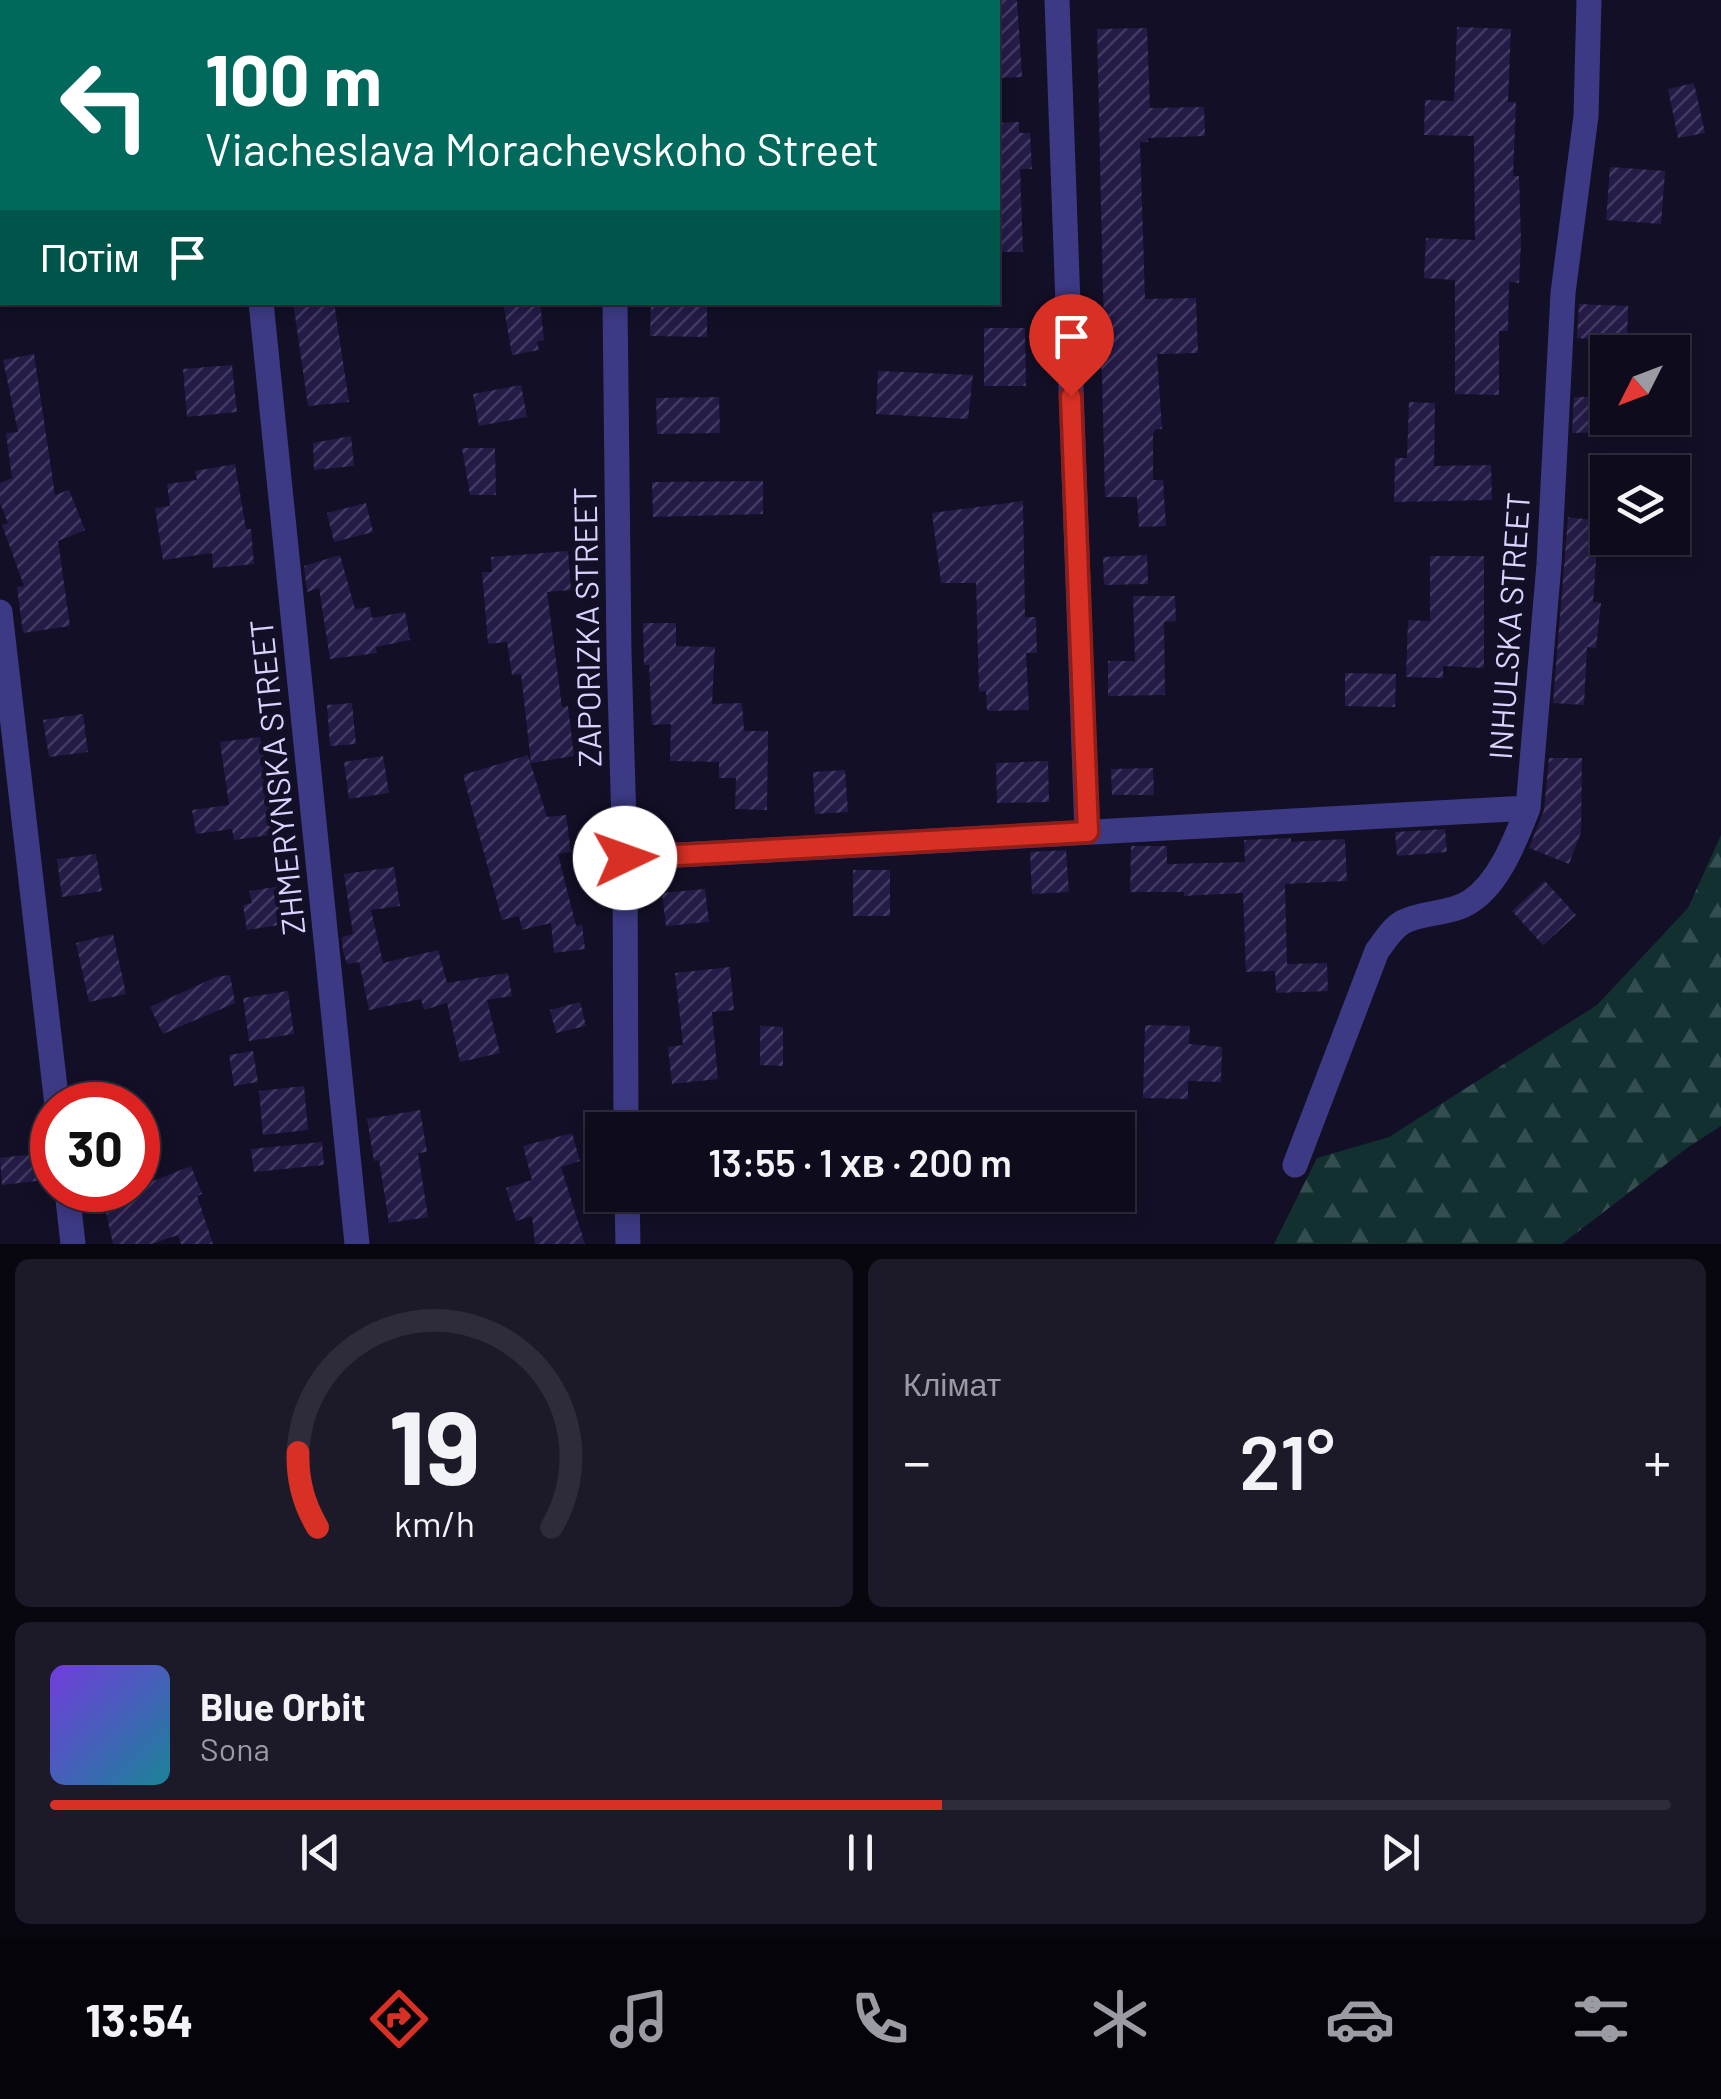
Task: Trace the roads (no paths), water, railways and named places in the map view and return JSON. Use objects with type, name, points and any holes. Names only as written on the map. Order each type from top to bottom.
[{"type":"street","points":[[1056,0],[1088,832]]},
{"type":"street","name":"INHULSKA STREET","points":[[1295,1165],[1377,951],[1402,922],[1450,911],[1484,890],[1515,841],[1528,808],[1549,564],[1563,293],[1586,116],[1589,0]]},
{"type":"street","name":"ZHMERYNSKA STREET","points":[[261,305],[356,1244]]},
{"type":"street","name":"ZAPORIZKA STREET","points":[[615,305],[626,1112]]},
{"type":"street","points":[[0,612],[55,1082]]},
{"type":"street","points":[[625,858],[1528,808]]},
{"type":"street","points":[[69,1212],[73,1244]]},
{"type":"street","points":[[627,1212],[628,1244]]}]
